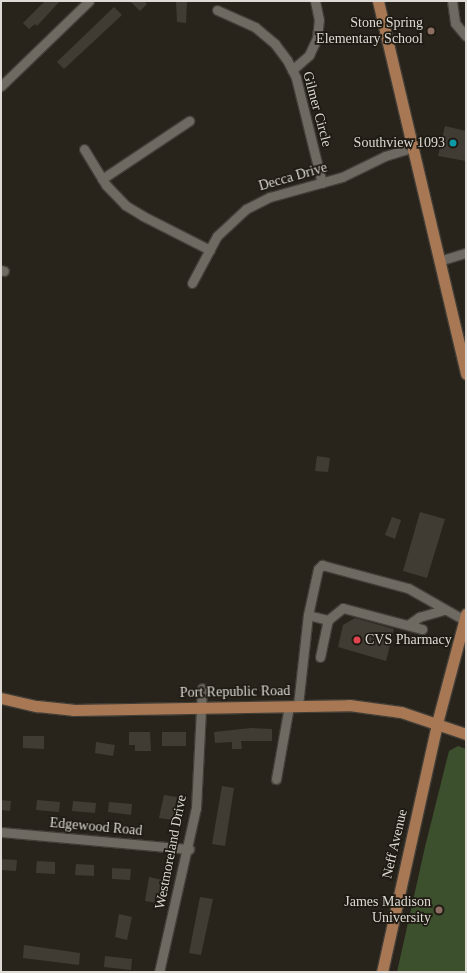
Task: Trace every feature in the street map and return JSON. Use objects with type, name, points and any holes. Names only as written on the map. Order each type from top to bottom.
[{"type":"main road","points":[[378,1],[466,374]]},
{"type":"main road","name":"Neff Avenue","points":[[382,972],[437,723],[465,618]]},
{"type":"main road","name":"Port Republic Road","points":[[1,698],[37,706],[73,710],[329,704],[401,712],[466,734]]},
{"type":"street","points":[[1,86],[89,1]]},
{"type":"street","points":[[292,70],[309,54],[317,38],[319,20],[315,1]]},
{"type":"street","points":[[452,1],[455,23],[466,36]]},
{"type":"street","name":"Gilmer Circle","points":[[216,10],[233,15],[260,31],[279,50],[292,70],[322,183]]},
{"type":"street","points":[[102,179],[189,121]]},
{"type":"street","name":"Decca Drive","points":[[192,283],[210,250],[226,226],[246,209],[270,197],[350,174],[384,156],[412,148]]},
{"type":"street","points":[[84,149],[102,179],[115,196],[137,213],[210,250]]},
{"type":"street","points":[[439,261],[466,253]]},
{"type":"street","points":[[276,779],[293,706],[308,615],[318,569],[324,564],[408,588],[444,610],[465,618]]},
{"type":"street","points":[[320,657],[328,620],[347,607],[422,629]]},
{"type":"street","points":[[408,625],[419,617],[444,610]]},
{"type":"street","points":[[308,615],[328,620]]},
{"type":"street","name":"Westmoreland Drive","points":[[159,972],[189,849],[196,808],[202,688]]},
{"type":"street","name":"Edgewood Road","points":[[1,832],[189,849]]},
{"type":"green space","name":"James Madison University","points":[[458,746],[466,749],[466,972],[397,972],[425,847],[449,751]]},
{"type":"building","points":[[45,1],[60,1],[37,26],[35,24],[29,29],[23,23]]},
{"type":"building","points":[[130,1],[144,1],[147,4],[140,11]]},
{"type":"building","points":[[176,1],[187,1],[186,23],[177,22]]},
{"type":"building","points":[[114,7],[122,15],[64,69],[57,62]]},
{"type":"building","name":"Southview 1093","points":[[445,126],[466,131],[466,161],[438,156]]},
{"type":"building","points":[[317,456],[330,458],[328,472],[315,471]]},
{"type":"building","points":[[420,512],[445,519],[427,578],[403,571]]},
{"type":"building","points":[[392,517],[401,520],[395,539],[385,535]]},
{"type":"building","points":[[355,618],[394,629],[386,661],[338,647],[343,625]]},
{"type":"building","points":[[251,728],[272,729],[272,741],[241,741],[242,749],[232,749],[232,742],[215,743],[214,732]]},
{"type":"building","points":[[129,732],[150,732],[151,751],[135,751],[135,745],[129,745]]},
{"type":"building","points":[[162,732],[186,732],[186,746],[162,746]]},
{"type":"building","points":[[23,736],[44,736],[44,749],[23,748]]},
{"type":"building","points":[[96,742],[115,745],[113,756],[95,753]]},
{"type":"building","points":[[222,786],[234,788],[225,846],[212,844]]},
{"type":"building","points":[[164,795],[177,797],[172,820],[159,818]]},
{"type":"building","points":[[1,800],[11,801],[10,811],[1,810]]},
{"type":"building","points":[[37,800],[60,802],[59,812],[36,810]]},
{"type":"building","points":[[73,801],[96,803],[95,813],[72,811]]},
{"type":"building","points":[[109,802],[132,804],[131,815],[108,812]]},
{"type":"building","points":[[1,859],[17,860],[16,871],[1,870]]},
{"type":"building","points":[[37,861],[55,862],[55,874],[36,873]]},
{"type":"building","points":[[76,864],[94,865],[94,876],[75,875]]},
{"type":"building","points":[[112,868],[131,869],[130,880],[112,879]]},
{"type":"building","points":[[149,877],[162,880],[157,903],[145,901]]},
{"type":"building","points":[[200,897],[213,899],[201,955],[189,953]]},
{"type":"building","points":[[119,914],[132,917],[127,940],[115,937]]},
{"type":"building","points":[[24,945],[80,953],[79,965],[23,958]]},
{"type":"building","points":[[105,956],[132,959],[131,970],[104,967]]},
{"type":"place","name":"Stone Spring Elementary School","points":[[431,31]]},
{"type":"place","name":"Southview 1093","points":[[453,143]]},
{"type":"place","name":"CVS Pharmacy","points":[[357,640]]},
{"type":"place","name":"James Madison University","points":[[439,910]]}]
